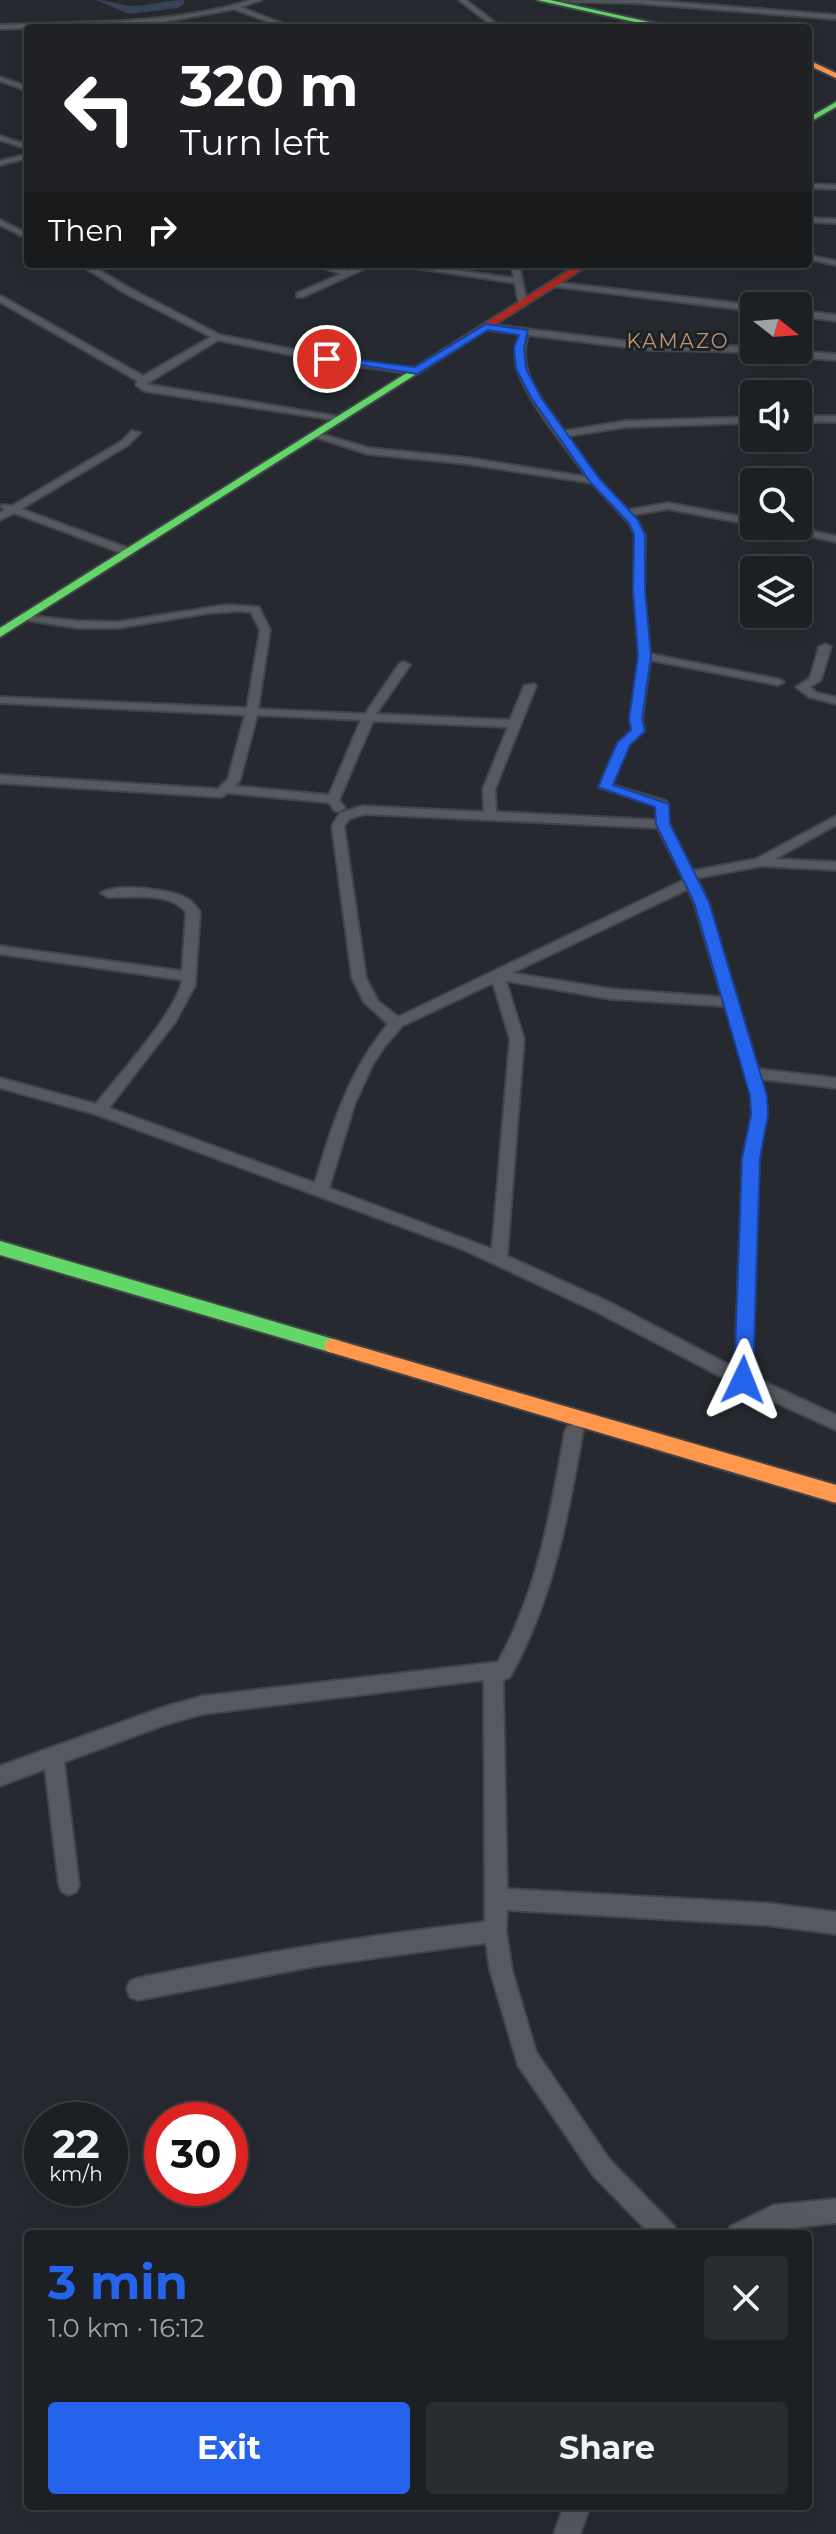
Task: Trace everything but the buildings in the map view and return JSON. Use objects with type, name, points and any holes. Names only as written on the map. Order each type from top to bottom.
[{"type":"street","points":[[156,24],[236,8],[258,0]]},
{"type":"street","points":[[462,0],[494,24]]},
{"type":"street","points":[[542,0],[634,1],[836,17]]},
{"type":"street","points":[[542,0],[653,24]]},
{"type":"street","points":[[236,8],[280,24]]},
{"type":"street","points":[[0,27],[24,26]]},
{"type":"street","points":[[812,64],[836,76]]},
{"type":"street","points":[[0,79],[24,88]]},
{"type":"street","points":[[812,117],[836,104]]},
{"type":"street","points":[[0,138],[24,146]]},
{"type":"street","points":[[3,162],[24,157]]},
{"type":"street","points":[[3,162],[24,168]]},
{"type":"street","points":[[812,186],[836,187]]},
{"type":"street","points":[[812,220],[836,221]]},
{"type":"street","points":[[0,222],[24,235]]},
{"type":"street","points":[[812,258],[836,263]]},
{"type":"street","points":[[90,268],[217,337],[327,359],[417,371]]},
{"type":"street","points":[[329,268],[348,274]]},
{"type":"street","points":[[300,295],[362,268]]},
{"type":"street","points":[[422,268],[519,281]]},
{"type":"street","points":[[516,268],[523,304]]},
{"type":"street","points":[[0,633],[579,268]]},
{"type":"street","points":[[554,284],[740,306]]},
{"type":"street","points":[[0,299],[143,380]]},
{"type":"street","points":[[812,315],[836,318]]},
{"type":"street","points":[[486,327],[650,347],[719,348],[836,357]]},
{"type":"street","points":[[525,332],[519,348],[521,369],[560,434],[595,481],[627,513],[640,535],[639,590],[645,656],[636,719],[638,731],[624,743],[605,787],[662,804],[663,824],[692,878],[759,1096],[759,1115],[751,1158],[743,1380]]},
{"type":"street","points":[[217,337],[143,380],[141,385],[147,389],[342,418]]},
{"type":"street","points":[[812,419],[836,419]]},
{"type":"street","points":[[560,434],[626,424],[740,420]]},
{"type":"street","points":[[0,517],[125,443],[135,433]]},
{"type":"street","points":[[314,435],[368,451],[468,461],[595,481]]},
{"type":"street","points":[[0,505],[129,552]]},
{"type":"street","points":[[627,513],[668,506],[740,519]]},
{"type":"street","points":[[812,534],[836,539]]},
{"type":"street","points":[[0,779],[221,793],[234,780],[252,713],[265,630],[255,609],[237,608],[96,626],[26,617]]},
{"type":"street","points":[[825,647],[815,680],[802,687],[813,695],[836,701]]},
{"type":"street","points":[[645,656],[778,682]]},
{"type":"street","points":[[333,800],[369,716],[404,665]]},
{"type":"street","points":[[490,816],[489,789],[530,686]]},
{"type":"street","points":[[0,700],[514,724]]},
{"type":"street","points":[[227,789],[333,800],[344,816]]},
{"type":"street","points":[[397,1023],[376,1009],[364,994],[359,978],[338,826],[344,816],[363,810],[663,824]]},
{"type":"street","points":[[320,1192],[348,1093],[376,1046],[397,1023],[692,878],[760,862],[836,820]]},
{"type":"street","points":[[760,862],[836,866]]},
{"type":"street","points":[[99,1110],[170,1019],[188,986],[193,912],[188,903],[178,897],[108,893]]},
{"type":"street","points":[[0,950],[188,976]]},
{"type":"street","points":[[497,975],[611,994],[729,1002]]},
{"type":"street","points":[[497,975],[517,1039],[499,1259]]},
{"type":"street","points":[[752,1073],[836,1083]]},
{"type":"street","points":[[0,1083],[99,1110],[468,1245],[603,1307],[743,1380],[836,1423]]},
{"type":"street","points":[[0,1248],[509,1405],[574,1431],[836,1506]]},
{"type":"street","points":[[0,1261],[836,1494]]},
{"type":"street","points":[[0,1776],[167,1715],[203,1705],[503,1671],[520,1644],[554,1546],[574,1431]]},
{"type":"street","points":[[493,1670],[495,1931],[501,1970],[526,2057],[601,2167],[662,2230]]},
{"type":"street","points":[[53,1757],[69,1885]]},
{"type":"street","points":[[497,1899],[766,1914],[836,1923]]},
{"type":"street","points":[[138,1989],[213,1972],[391,1942],[495,1931]]},
{"type":"street","points":[[747,2230],[774,2217],[836,2211]]},
{"type":"street","points":[[567,2534],[576,2510]]},
{"type":"waterway","points":[[102,0],[129,10],[178,4],[178,0]]},
{"type":"traffic: fast","points":[[540,0],[653,24]]},
{"type":"traffic: fast","points":[[812,119],[836,104]]},
{"type":"traffic: fast","points":[[0,633],[445,352]]},
{"type":"traffic: fast","points":[[0,1248],[333,1346]]},
{"type":"traffic: slow","points":[[812,64],[836,76]]},
{"type":"traffic: slow","points":[[333,1346],[836,1494]]},
{"type":"traffic: jam","points":[[445,352],[579,268]]},
{"type":"district","name":"KAMAZO","points":[[678,341]]},
{"type":"route","points":[[327,359],[417,371],[486,327],[525,332],[519,348],[521,369],[537,399],[595,481],[627,513],[640,535],[639,590],[645,656],[636,719],[638,731],[624,743],[605,787],[662,804],[663,824],[691,875],[701,902],[759,1096],[759,1115],[751,1158],[743,1380]]}]
